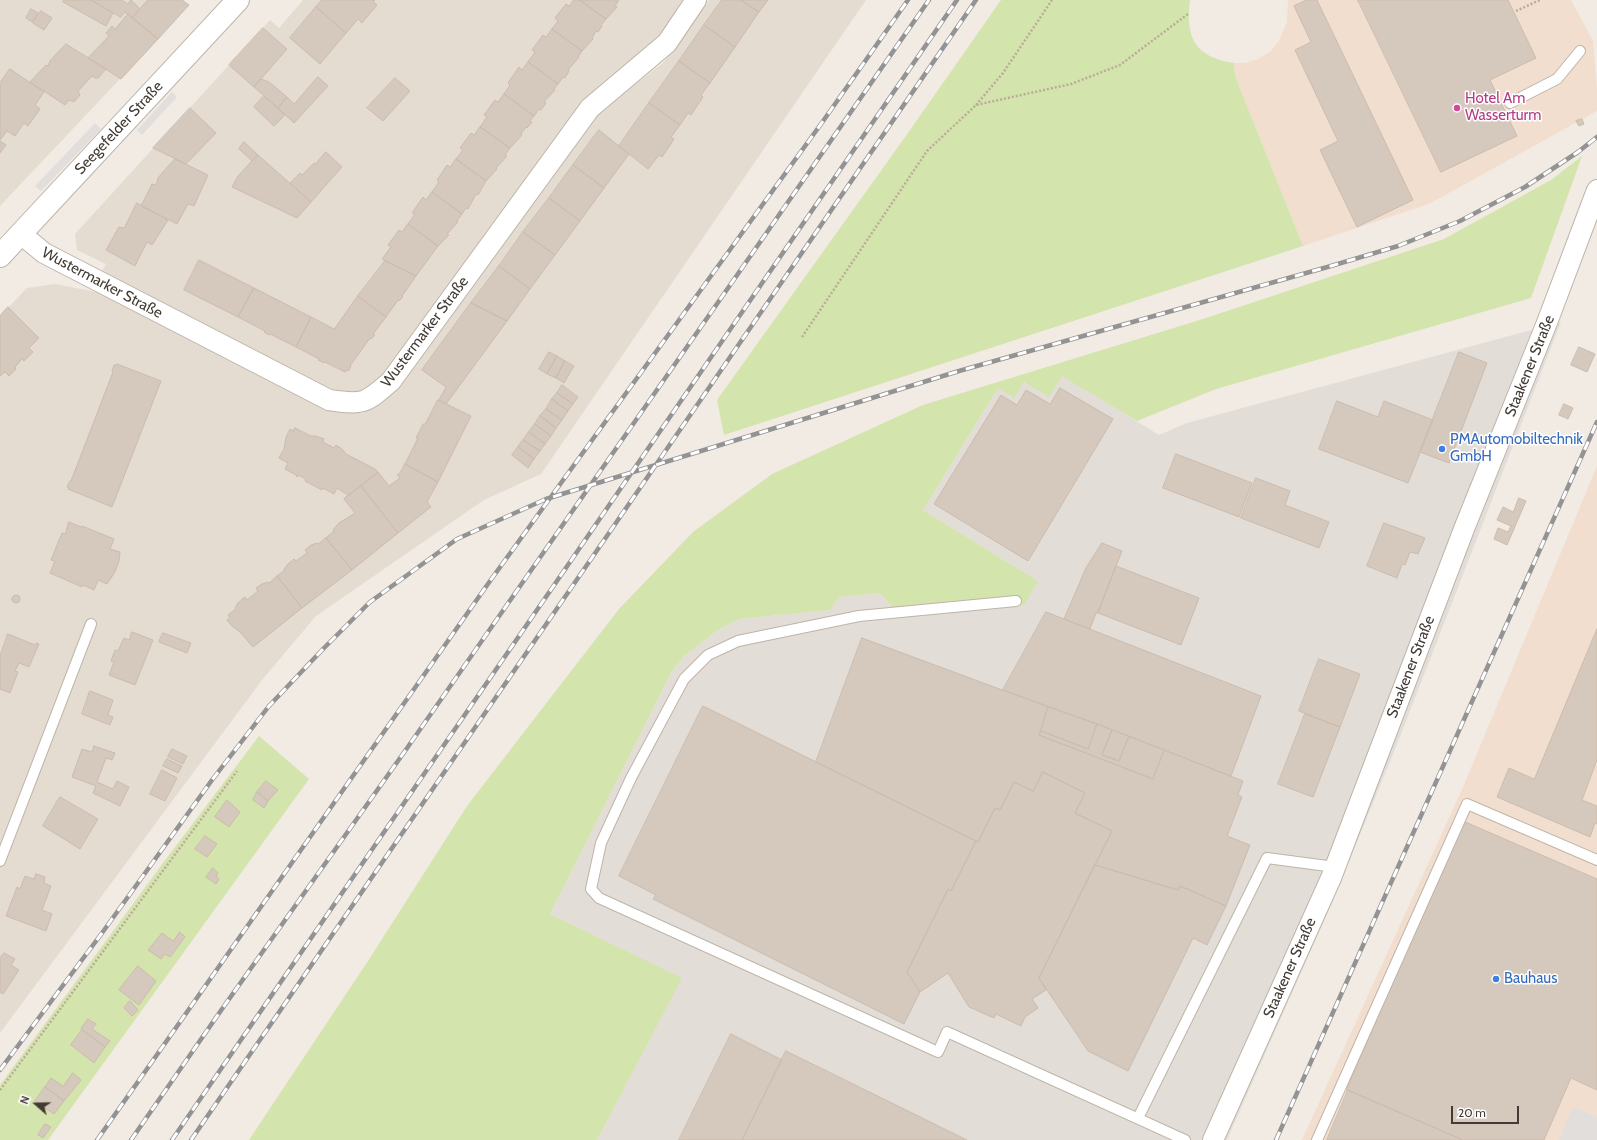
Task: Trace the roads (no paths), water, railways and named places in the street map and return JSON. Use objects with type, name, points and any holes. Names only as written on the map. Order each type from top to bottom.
[{"type":"street","name":"Seegefelder Straße","points":[[0,256],[236,0]]},
{"type":"street","name":"Wustermarker Straße","points":[[21,234],[44,253],[329,400],[352,404],[370,399],[391,382],[590,108],[667,43],[696,0]]},
{"type":"street","name":"Staakener Straße","points":[[1212,1140],[1335,867],[1464,529],[1548,320],[1597,190]]},
{"type":"lane","points":[[1510,103],[1556,79],[1580,51]]},
{"type":"lane","points":[[1016,601],[859,616],[738,641],[708,655],[684,679],[631,778],[601,843],[591,888],[599,898],[938,1052],[947,1032],[1185,1140]]},
{"type":"lane","points":[[0,860],[91,624]]},
{"type":"lane","points":[[1317,1140],[1466,804],[1597,860]]},
{"type":"lane","points":[[1138,1118],[1267,858],[1335,867]]},
{"type":"railway","points":[[97,1140],[490,581],[821,124],[908,0]]},
{"type":"railway","points":[[131,1140],[405,751],[929,0]]},
{"type":"railway","points":[[172,1140],[957,0]]},
{"type":"railway","points":[[191,1140],[976,0]]},
{"type":"railway","points":[[0,1070],[102,933],[212,780],[269,706],[370,602],[457,539],[546,499],[959,371],[1398,246],[1460,221],[1525,187],[1578,152],[1597,137]]},
{"type":"railway","points":[[1276,1140],[1597,422]]},
{"type":"place","name":"Hotel Am Wasserturm","points":[[1457,108]]},
{"type":"place","name":"PMAutomobiltechnik GmbH","points":[[1442,449]]},
{"type":"place","name":"Bauhaus","points":[[1496,979]]}]
